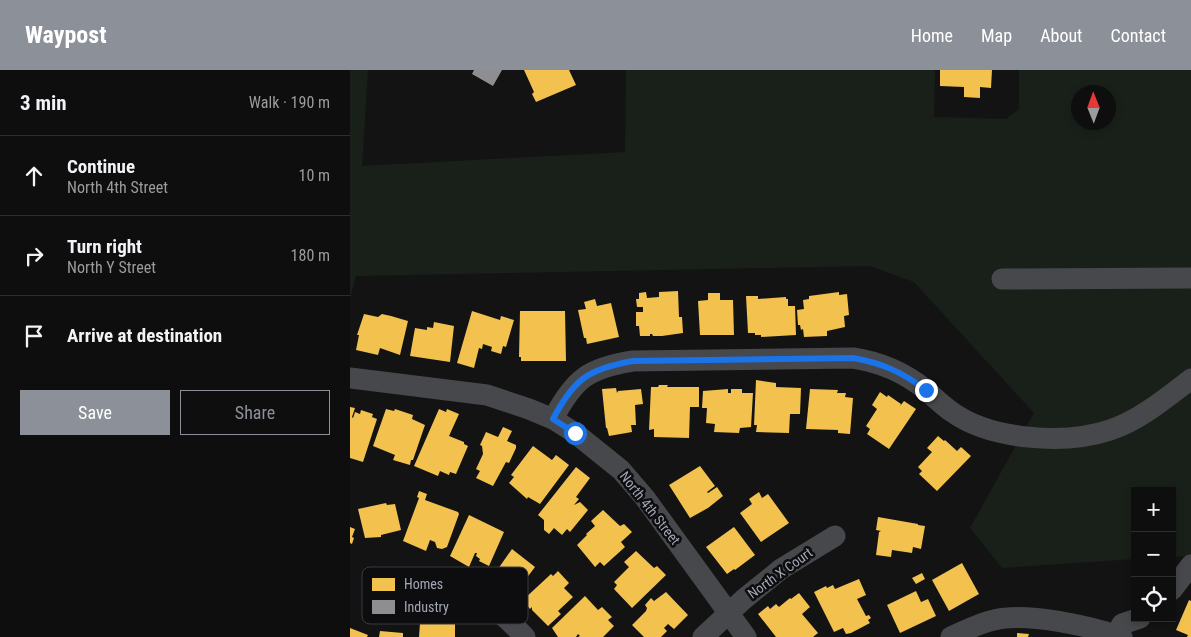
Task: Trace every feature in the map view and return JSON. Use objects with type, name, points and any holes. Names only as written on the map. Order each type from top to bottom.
[{"type":"street","points":[[1002,279],[1191,278]]},
{"type":"street","points":[[553,419],[565,396],[581,380],[596,370],[613,364],[633,361],[853,358],[871,361],[884,365],[912,379],[967,422],[987,430],[1030,437],[1079,436],[1110,430],[1144,413],[1191,379]]},
{"type":"street","name":"North 4th Street","points":[[350,378],[487,395],[553,419],[581,438],[621,470],[645,498],[746,637]]},
{"type":"street","name":"North X Court","points":[[703,637],[728,613],[781,569],[835,536]]},
{"type":"street","points":[[1176,585],[1191,565]]},
{"type":"street","points":[[951,637],[984,623],[1015,618],[1074,624],[1119,636],[1122,624],[1131,621]]},
{"type":"street","points":[[512,624],[525,637]]},
{"type":"shaded area","points":[[350,70],[368,70],[362,166],[625,152],[626,70],[935,70],[934,117],[1006,119],[1019,109],[1019,70],[1191,70],[1191,556],[1176,557],[1176,487],[1131,487],[1131,559],[1002,568],[970,528],[1034,413],[914,282],[870,266],[356,276],[350,299]]},
{"type":"building: Homes","points":[[524,70],[569,70],[576,85],[536,102],[532,94],[534,92]]},
{"type":"building: Homes","points":[[940,70],[992,70],[991,88],[980,87],[980,98],[964,97],[964,87],[940,86]]},
{"type":"building: Homes","points":[[678,291],[679,317],[682,317],[683,333],[662,336],[650,334],[650,336],[640,336],[639,326],[636,326],[636,312],[643,312],[643,307],[637,307],[636,299],[639,299],[639,293],[646,292],[647,298],[659,297],[659,292]]},
{"type":"building: Homes","points":[[839,292],[839,295],[847,294],[849,315],[844,316],[845,327],[827,331],[827,336],[804,337],[803,329],[801,330],[800,325],[798,325],[797,310],[804,309],[803,300],[809,299],[809,296]]},
{"type":"building: Homes","points":[[708,293],[720,293],[720,300],[733,300],[734,335],[700,335],[698,301],[708,300]]},
{"type":"building: Homes","points":[[746,296],[758,296],[758,299],[786,297],[788,299],[788,306],[795,306],[796,335],[761,337],[761,335],[755,335],[755,333],[748,333]]},
{"type":"building: Homes","points":[[595,299],[597,306],[611,303],[619,337],[587,344],[578,310],[586,309],[584,302]]},
{"type":"building: Homes","points":[[472,311],[500,320],[501,316],[514,320],[506,347],[503,346],[501,354],[491,351],[492,347],[483,344],[482,349],[479,348],[474,368],[457,363]]},
{"type":"building: Homes","points":[[520,311],[565,311],[566,361],[521,361],[521,357],[519,357]]},
{"type":"building: Homes","points":[[364,314],[378,317],[382,314],[408,321],[400,355],[380,348],[378,355],[356,350],[359,335],[357,335]]},
{"type":"building: Homes","points":[[434,322],[454,326],[450,362],[410,356],[415,328],[427,330],[427,327],[433,328]]},
{"type":"building: Homes","points":[[756,380],[776,383],[776,387],[801,388],[800,414],[790,414],[789,433],[756,432],[757,425],[754,425]]},
{"type":"building: Homes","points":[[659,385],[668,385],[667,387],[699,387],[699,407],[690,407],[689,438],[654,437],[654,429],[649,430],[651,387],[658,387]]},
{"type":"building: Homes","points":[[616,388],[617,393],[618,391],[641,389],[643,404],[635,405],[636,425],[631,425],[632,432],[609,436],[606,428],[602,389]]},
{"type":"building: Homes","points":[[728,389],[728,393],[731,393],[731,389],[742,389],[742,393],[753,393],[751,427],[740,428],[739,433],[714,432],[715,424],[706,423],[707,408],[702,408],[703,391]]},
{"type":"building: Homes","points":[[810,389],[838,390],[837,393],[846,393],[845,397],[853,398],[850,434],[838,433],[838,430],[806,429]]},
{"type":"building: Homes","points":[[880,392],[901,404],[900,406],[904,401],[916,409],[889,449],[867,434],[870,429],[866,426],[877,409],[872,405]]},
{"type":"building: Homes","points":[[350,407],[355,408],[353,418],[355,412],[360,414],[361,410],[373,414],[372,417],[377,419],[363,462],[350,458]]},
{"type":"building: Homes","points":[[386,409],[394,411],[395,409],[413,415],[412,419],[425,425],[410,465],[393,460],[395,455],[373,446]]},
{"type":"building: Homes","points":[[439,409],[446,412],[447,409],[459,414],[449,436],[464,442],[468,446],[456,474],[450,472],[449,475],[440,471],[438,476],[414,466]]},
{"type":"building: Homes","points":[[503,427],[512,431],[507,441],[516,445],[516,448],[509,463],[506,462],[493,486],[476,478],[480,471],[476,469],[483,454],[482,446],[480,445],[486,432],[498,437]]},
{"type":"building: Homes","points":[[938,436],[957,451],[961,447],[971,456],[937,491],[919,474],[922,471],[918,467],[932,452],[927,448]]},
{"type":"building: Homes","points":[[533,446],[552,460],[556,455],[569,465],[540,504],[528,497],[527,499],[509,483],[514,477],[511,475]]},
{"type":"building: Homes","points":[[700,466],[715,486],[707,492],[717,487],[723,496],[708,508],[690,518],[669,485]]},
{"type":"building: Homes","points":[[576,467],[590,478],[576,497],[579,499],[574,505],[580,502],[588,510],[570,532],[567,529],[562,535],[554,528],[549,534],[544,530],[544,520],[538,515]]},
{"type":"building: Homes","points":[[419,491],[427,494],[425,500],[459,514],[447,547],[437,548],[435,542],[430,540],[426,551],[403,541],[419,498],[417,497]]},
{"type":"building: Homes","points":[[759,492],[762,498],[768,494],[789,523],[761,542],[740,513],[752,504],[749,499]]},
{"type":"building: Homes","points":[[386,503],[387,505],[395,504],[401,530],[381,535],[381,537],[365,538],[358,509]]},
{"type":"building: Homes","points":[[603,510],[620,526],[624,524],[632,532],[621,542],[625,547],[604,566],[600,562],[595,567],[577,545],[595,526],[591,521]]},
{"type":"building: Homes","points":[[469,515],[504,532],[489,566],[479,561],[480,559],[476,556],[477,553],[475,553],[469,567],[450,556]]},
{"type":"building: Homes","points":[[878,517],[925,526],[921,549],[913,547],[912,553],[892,550],[891,557],[876,555],[879,532],[881,531],[876,530]]},
{"type":"building: Homes","points":[[350,527],[355,529],[352,544],[350,543]]},
{"type":"building: Homes","points":[[734,527],[755,555],[727,574],[706,547]]},
{"type":"building: Homes","points":[[512,549],[535,567],[528,576],[528,567],[499,567]]},
{"type":"building: Homes","points":[[636,551],[654,568],[657,566],[666,575],[632,608],[614,589],[617,585],[614,582],[629,567],[624,562]]},
{"type":"building: Homes","points":[[962,563],[979,594],[949,611],[932,580]]},
{"type":"building: Homes","points":[[558,571],[569,583],[564,588],[573,597],[558,611],[561,614],[548,626],[532,610],[532,607],[530,609],[528,606],[528,595],[551,574],[553,576]]},
{"type":"building: Homes","points":[[922,573],[925,579],[916,584],[912,578]]},
{"type":"building: Homes","points":[[859,579],[866,595],[857,599],[866,616],[869,615],[871,618],[868,620],[870,623],[851,633],[846,634],[843,628],[834,632],[814,592],[833,585],[835,589]]},
{"type":"building: Homes","points":[[916,591],[921,602],[928,599],[936,616],[900,633],[887,605]]},
{"type":"building: Homes","points":[[666,592],[688,615],[674,629],[668,624],[664,628],[667,631],[661,637],[644,637],[632,625],[646,611],[645,605],[651,598],[654,601]]},
{"type":"building: Homes","points":[[799,593],[810,607],[802,614],[818,633],[813,637],[776,637],[758,614],[768,606],[770,609],[776,604],[779,607]]},
{"type":"building: Homes","points":[[585,596],[598,610],[602,607],[612,617],[608,620],[614,626],[603,637],[578,637],[580,636],[578,634],[576,637],[558,637],[552,628]]},
{"type":"building: Homes","points":[[1189,600],[1191,601],[1191,637],[1187,637],[1188,635],[1176,630]]},
{"type":"building: Homes","points":[[420,624],[455,624],[455,637],[419,637]]},
{"type":"building: Homes","points":[[350,628],[368,635],[367,637],[350,637]]},
{"type":"building: Homes","points":[[380,631],[403,633],[403,637],[379,637]]},
{"type":"building: Homes","points":[[1017,633],[1029,634],[1028,637],[1017,637]]},
{"type":"building: Industry","points":[[474,70],[502,70],[493,86],[472,74]]},
{"type":"route","points":[[575,433],[553,419],[565,396],[581,380],[596,370],[613,364],[633,361],[853,358],[884,365],[912,379],[926,390]]}]
